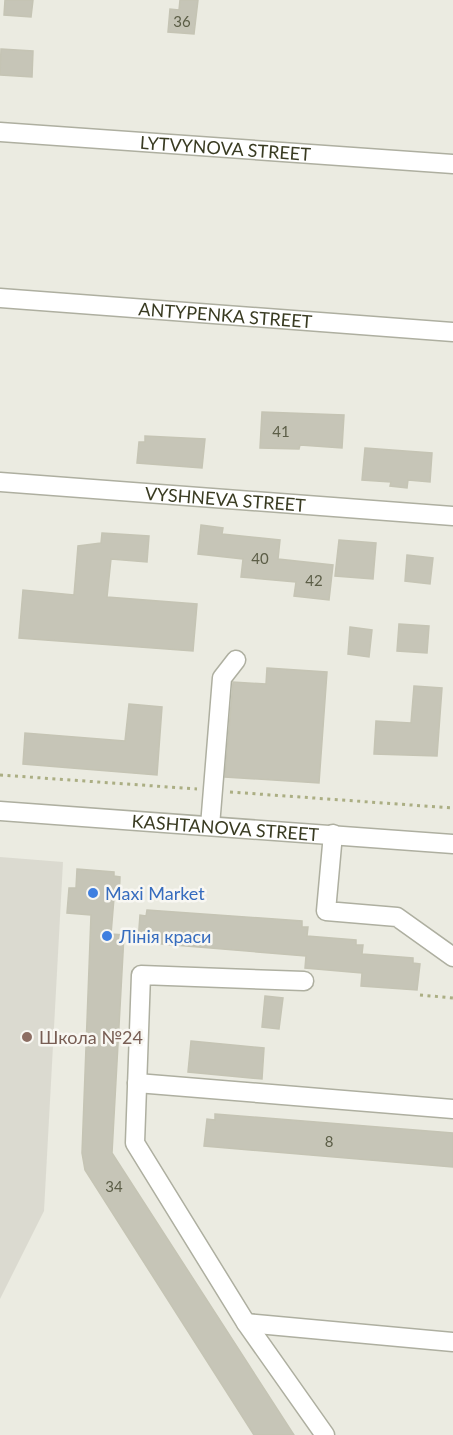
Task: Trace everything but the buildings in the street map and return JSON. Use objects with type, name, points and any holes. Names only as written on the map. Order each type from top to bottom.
[{"type":"street","name":"LYTVYNOVA STREET","points":[[0,132],[453,164]]},
{"type":"street","name":"ANTYPENKA STREET","points":[[0,297],[453,332]]},
{"type":"street","name":"VYSHNEVA STREET","points":[[0,482],[453,516]]},
{"type":"street","points":[[210,826],[222,678],[236,660]]},
{"type":"street","name":"KASHTANOVA STREET","points":[[0,811],[453,844]]},
{"type":"street","points":[[333,834],[326,911],[397,917],[453,957]]},
{"type":"street","points":[[304,981],[141,975],[135,1143],[246,1323],[324,1435]]},
{"type":"street","points":[[136,1083],[453,1109]]},
{"type":"street","points":[[246,1323],[453,1341]]},
{"type":"path","points":[[420,995],[453,998]]},
{"type":"shaded area","name":"Школа №24","points":[[0,857],[63,862],[44,1211],[0,1299]]},
{"type":"place","name":"Maxi Market","points":[[93,893]]},
{"type":"place","name":"Лінія краси","points":[[107,936]]},
{"type":"place","name":"Школа №24","points":[[27,1037]]}]
